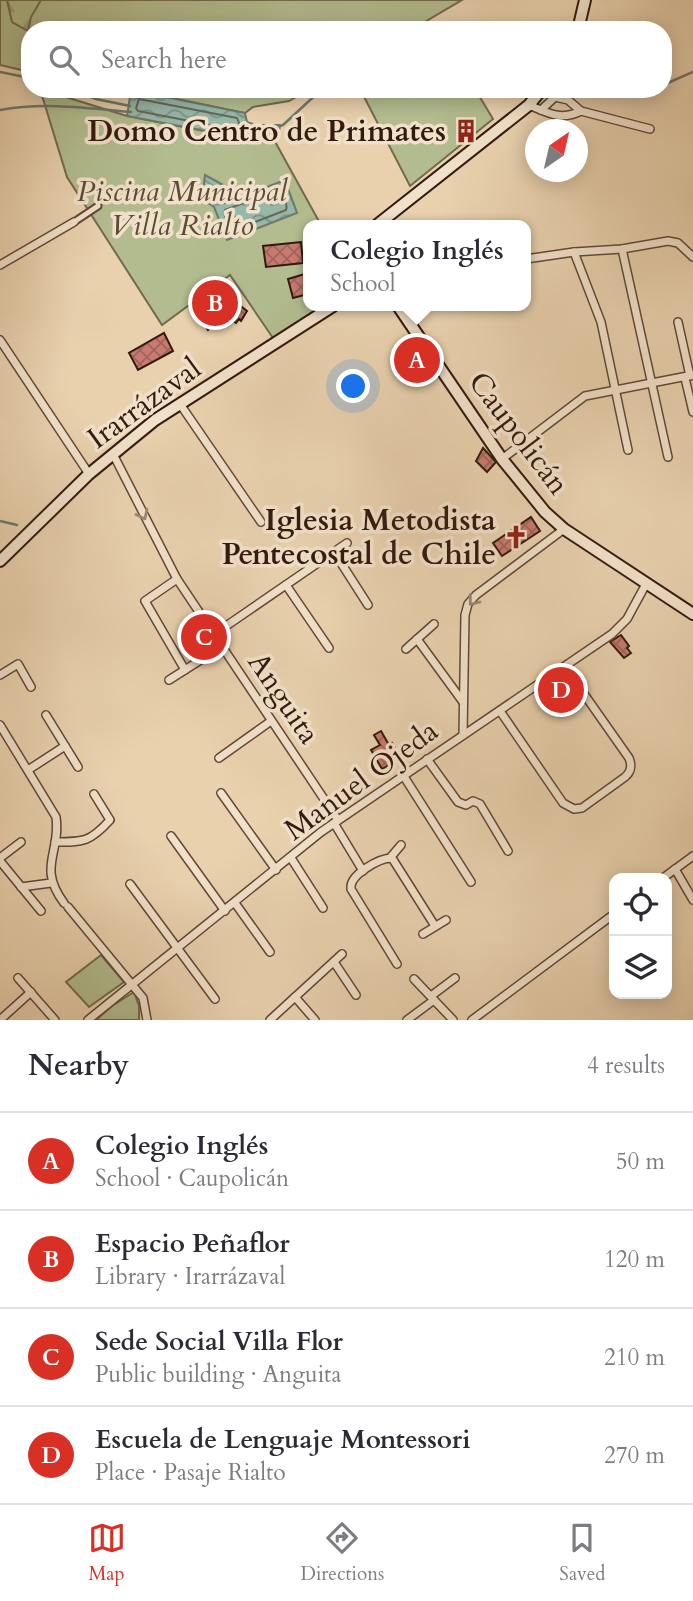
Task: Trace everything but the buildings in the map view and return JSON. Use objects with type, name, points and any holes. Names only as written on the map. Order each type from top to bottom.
[{"type":"main road","points":[[580,21],[584,0]]},
{"type":"main road","points":[[383,220],[535,98]]},
{"type":"main road","name":"Irarrázaval","points":[[0,561],[113,454],[180,404],[325,311]]},
{"type":"main road","name":"Caupolicán","points":[[401,311],[502,460],[545,512],[564,528],[693,614]]},
{"type":"street","points":[[541,110],[554,98]]},
{"type":"street","points":[[559,98],[568,100],[581,111],[650,129]]},
{"type":"street","points":[[529,105],[552,116],[570,116],[581,111]]},
{"type":"street","points":[[0,265],[98,206]]},
{"type":"street","points":[[531,258],[622,249],[668,241],[678,243],[693,257]]},
{"type":"street","points":[[622,249],[668,457]]},
{"type":"street","points":[[574,252],[601,322],[628,450]]},
{"type":"street","points":[[678,322],[693,412]]},
{"type":"street","points":[[0,340],[89,474]]},
{"type":"street","points":[[502,460],[585,396],[689,376]]},
{"type":"street","points":[[180,404],[261,522]]},
{"type":"street","name":"Anguita","points":[[113,454],[177,579],[336,821],[363,871]]},
{"type":"street","name":"Manuel Ojeda","points":[[88,1020],[336,821],[463,735],[465,615],[468,604],[564,528]]},
{"type":"street","points":[[214,635],[347,543]]},
{"type":"street","points":[[334,552],[368,605]]},
{"type":"street","points":[[177,579],[145,601],[185,670]]},
{"type":"street","points":[[463,735],[618,630],[646,584]]},
{"type":"street","points":[[286,585],[329,648]]},
{"type":"street","points":[[406,649],[434,624]]},
{"type":"street","points":[[417,639],[463,702]]},
{"type":"street","points":[[169,680],[221,647]]},
{"type":"street","points":[[0,675],[18,664],[31,687]]},
{"type":"street","points":[[500,711],[563,803],[574,809],[582,808],[625,777],[630,772],[631,765],[565,667]]},
{"type":"street","points":[[46,715],[78,767]]},
{"type":"street","points":[[219,758],[271,721]]},
{"type":"street","points":[[0,725],[56,817],[58,829],[50,869],[51,883],[66,905],[144,998],[147,1020]]},
{"type":"street","points":[[27,770],[65,746]]},
{"type":"street","points":[[427,759],[458,802],[466,806],[473,801],[480,804],[508,851]]},
{"type":"street","points":[[403,775],[471,882]]},
{"type":"street","points":[[221,793],[276,870]]},
{"type":"street","points":[[55,842],[87,841],[97,835],[110,820],[94,794]]},
{"type":"street","points":[[170,836],[225,911]]},
{"type":"street","points":[[21,842],[0,860],[41,911]]},
{"type":"street","points":[[397,964],[351,889],[351,880],[390,858],[401,845]]},
{"type":"street","points":[[670,873],[693,856]]},
{"type":"street","points":[[291,858],[323,908]]},
{"type":"street","points":[[390,858],[395,861],[435,926]]},
{"type":"street","points":[[675,869],[693,900]]},
{"type":"street","points":[[21,887],[51,883]]},
{"type":"street","points":[[130,884],[215,999]]},
{"type":"street","points":[[235,903],[270,952]]},
{"type":"street","points":[[472,1020],[609,918]]},
{"type":"street","points":[[423,934],[446,920]]},
{"type":"street","points":[[270,1020],[342,954]]},
{"type":"street","points":[[334,962],[356,995]]},
{"type":"street","points":[[18,978],[55,1020]]},
{"type":"street","points":[[407,1020],[455,978]]},
{"type":"street","points":[[414,979],[453,1020]]},
{"type":"street","points":[[0,1020],[31,992]]},
{"type":"street","points":[[295,997],[315,1020]]},
{"type":"green space","points":[[0,0],[462,0],[426,21],[21,21],[21,70],[0,65]]},
{"type":"green space","points":[[7,0],[41,0],[30,21],[21,21],[21,27],[12,22]]},
{"type":"green space","name":"Piscina Municipal Villa Rialto","points":[[43,98],[69,98],[127,116],[235,137],[259,141],[273,138],[318,220],[303,220],[303,311],[315,311],[273,338],[230,275],[162,325],[67,177]]},
{"type":"green space","points":[[172,98],[294,98],[253,107],[245,113]]},
{"type":"green space","points":[[365,98],[480,98],[493,119],[410,186]]},
{"type":"green space","points":[[101,955],[124,982],[89,1007],[66,982]]},
{"type":"green space","points":[[134,992],[139,1006],[139,1020],[96,1020],[112,1006]]},
{"type":"water","points":[[130,98],[171,98],[245,113],[247,122],[256,125],[280,125],[280,129],[273,137],[259,141],[127,116]]},
{"type":"water","points":[[205,175],[227,187],[225,203],[285,180],[297,213],[227,240],[214,207],[202,199]]},
{"type":"waterway","points":[[0,72],[21,76]]},
{"type":"waterway","points":[[672,81],[693,72]]},
{"type":"waterway","points":[[93,98],[130,106]]},
{"type":"waterway","points":[[277,127],[283,125],[312,98]]},
{"type":"waterway","points":[[0,110],[49,106],[131,112]]},
{"type":"waterway","points":[[0,521],[17,525]]},
{"type":"place","name":"Domo Centro de Primates","points":[[466,131]]},
{"type":"place","name":"Espacio Peñaflor","points":[[215,303]]},
{"type":"place","name":"Colegio Inglés","points":[[417,360]]},
{"type":"place","name":"Iglesia Metodista Pentecostal de Chile","points":[[516,537]]},
{"type":"place","name":"Sede Social Villa Flor","points":[[204,637]]},
{"type":"place","name":"Escuela de Lenguaje Montessori","points":[[561,690]]}]
